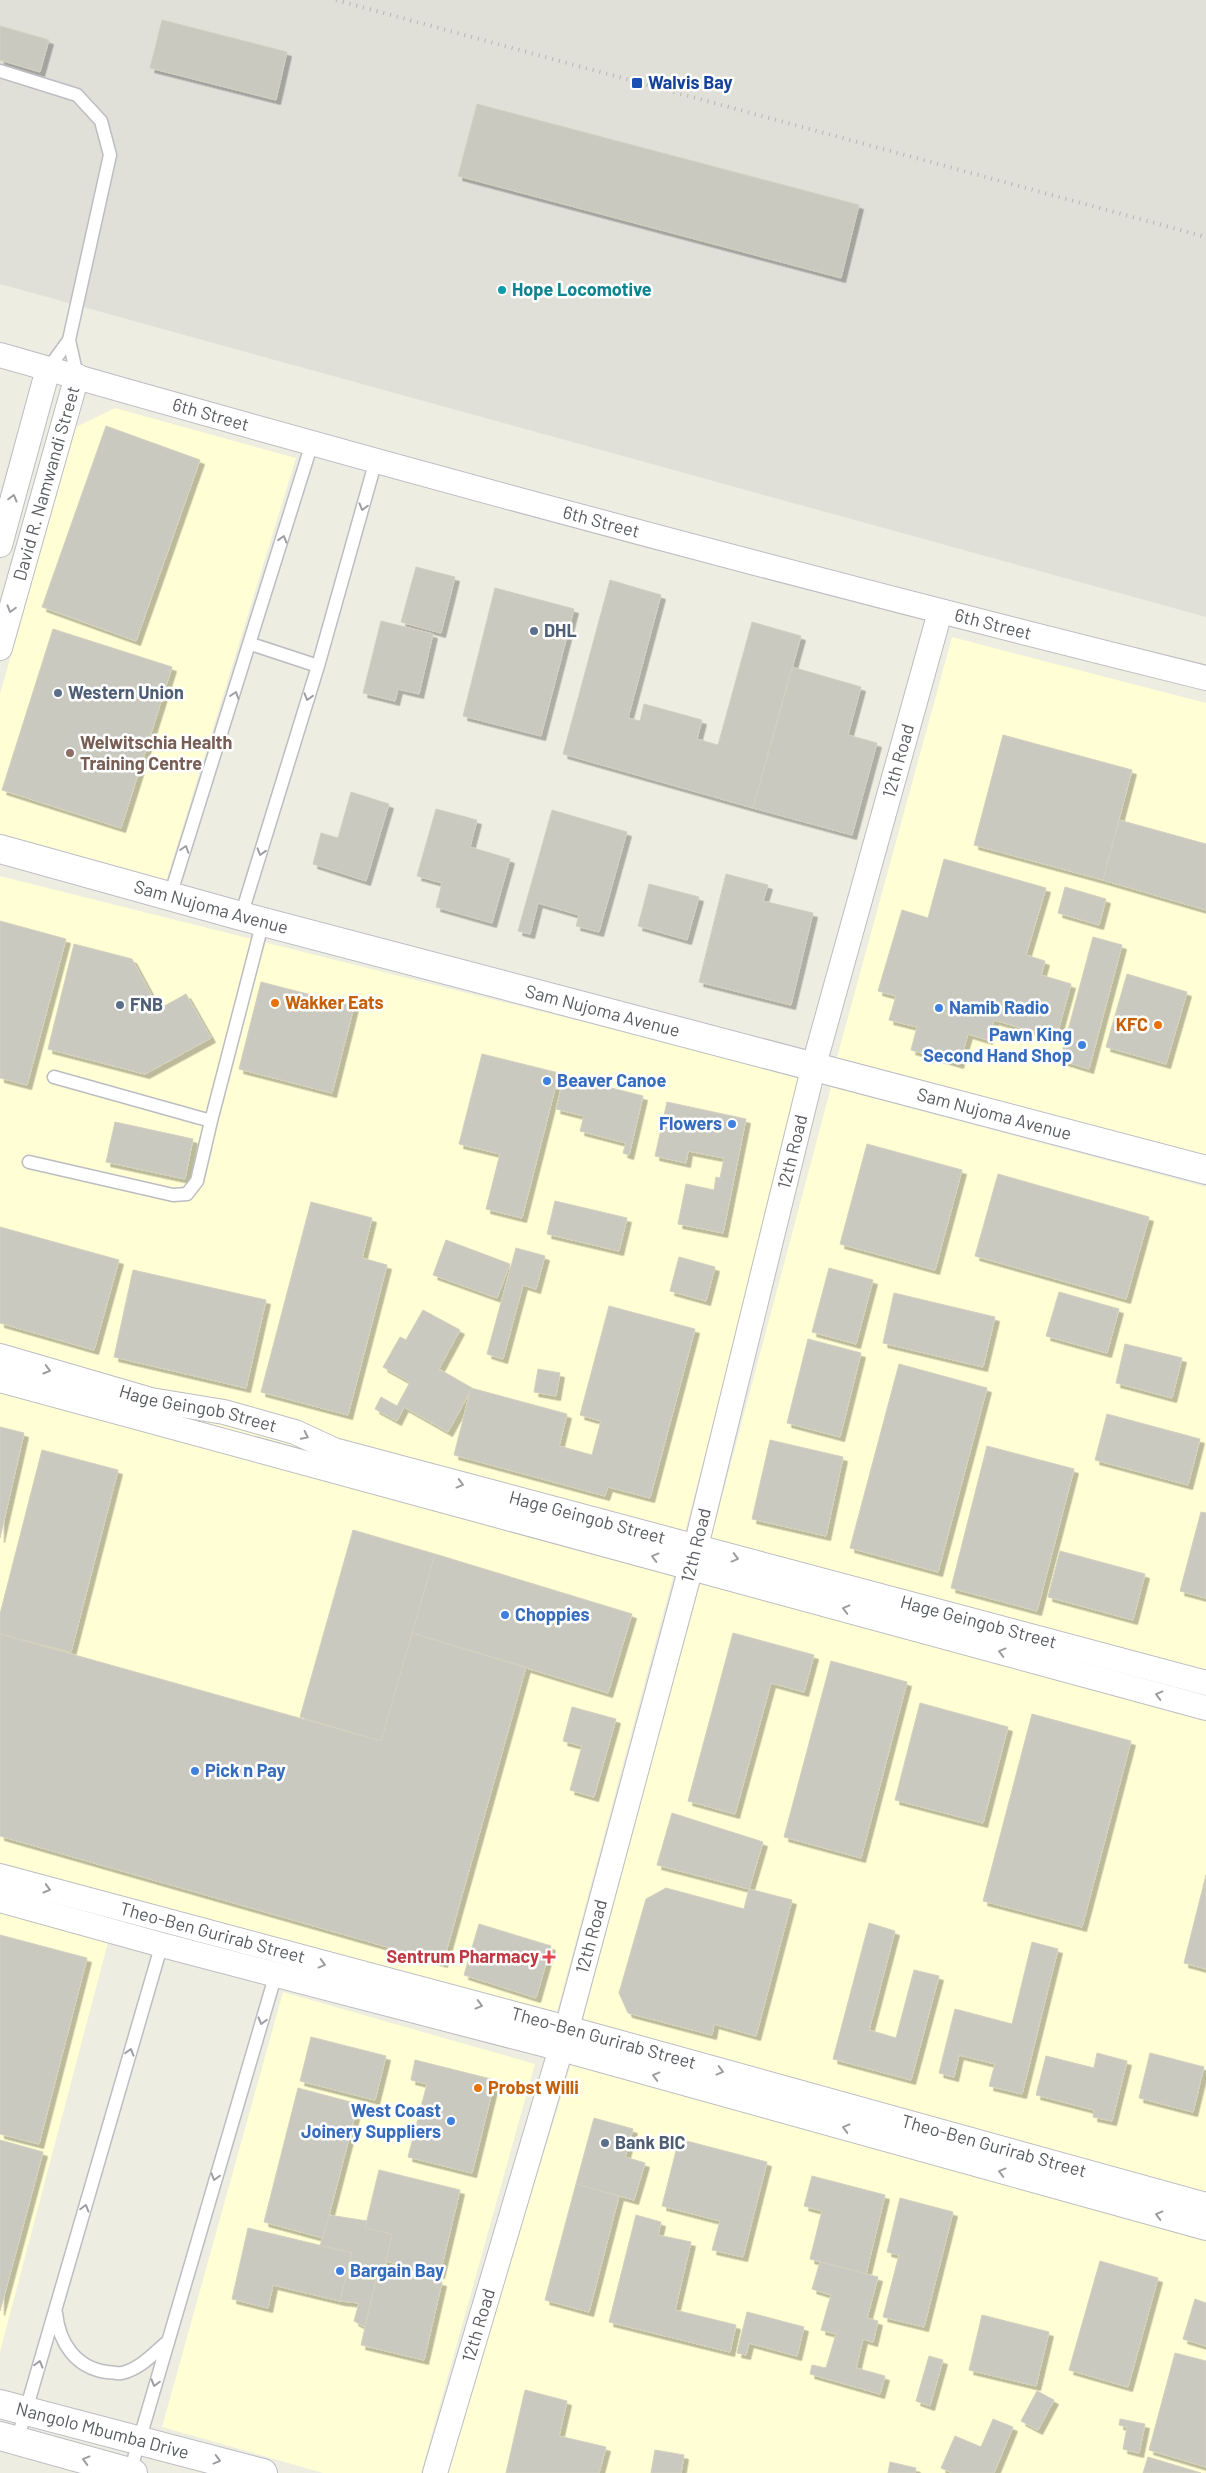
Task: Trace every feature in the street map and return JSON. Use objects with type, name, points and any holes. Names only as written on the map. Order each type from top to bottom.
[{"type":"main road","name":"Sam Nujoma Avenue","points":[[0,849],[252,918],[1206,1170]]},
{"type":"main road","name":"Nangolo Mbumba Drive","points":[[0,2404],[263,2473]]},
{"type":"main road","name":"Nangolo Mbumba Drive","points":[[9,2439],[132,2473]]},
{"type":"street","name":"6th Street","points":[[0,355],[312,443],[940,612],[1206,678]]},
{"type":"street","name":"David R. Namwandi Street","points":[[0,545],[48,368]]},
{"type":"street","name":"David R. Namwandi Street","points":[[0,648],[77,376]]},
{"type":"street","name":"12th Road","points":[[435,2473],[564,2039],[694,1557],[814,1065],[940,612]]},
{"type":"street","name":"Hage Geingob Street","points":[[0,1356],[151,1400],[224,1412],[296,1432],[334,1450],[1206,1708]]},
{"type":"street","name":"Hage Geingob Street","points":[[0,1380],[694,1557],[1206,1683]]},
{"type":"street","name":"Theo-Ben Gurirab Street","points":[[0,1876],[165,1934]]},
{"type":"street","name":"Theo-Ben Gurirab Street","points":[[0,1900],[165,1934],[1206,2205]]},
{"type":"street","name":"Theo-Ben Gurirab Street","points":[[564,2039],[1206,2228]]},
{"type":"lane","points":[[0,71],[77,95],[102,121],[110,155],[69,340],[48,368]]},
{"type":"lane","points":[[69,340],[77,376]]},
{"type":"lane","points":[[170,896],[251,644],[312,443]]},
{"type":"lane","points":[[29,1162],[173,1195],[187,1194],[197,1181],[252,918],[318,666],[376,460]]},
{"type":"lane","points":[[251,644],[318,666]]},
{"type":"lane","points":[[54,1077],[211,1120]]},
{"type":"lane","points":[[9,2439],[26,2411],[165,1934]]},
{"type":"lane","points":[[132,2473],[139,2439],[166,2343],[278,1964]]},
{"type":"lane","points":[[55,2308],[62,2342],[76,2358],[93,2370],[121,2373],[139,2366],[166,2343]]},
{"type":"shaded area","points":[[0,0],[1206,0],[1206,617],[0,284]]},
{"type":"shaded area","points":[[115,408],[296,458],[165,885],[0,835],[0,694],[76,427]]},
{"type":"shaded area","points":[[952,637],[1206,703],[1206,1159],[836,1061]]},
{"type":"shaded area","points":[[0,876],[803,1077],[686,1528],[557,2012],[120,1897],[0,2352]]},
{"type":"shaded area","points":[[831,1087],[1206,1187],[1206,2473],[446,2473],[571,2064]]},
{"type":"shaded area","points":[[283,1992],[535,2064],[421,2473],[323,2473],[162,2427]]},
{"type":"building","points":[[162,20],[287,52],[276,100],[150,68]]},
{"type":"building","points":[[0,26],[49,40],[40,72],[0,60]]},
{"type":"building","points":[[477,104],[859,205],[841,278],[458,176]]},
{"type":"building","points":[[106,426],[200,460],[136,641],[42,607]]},
{"type":"building","points":[[416,567],[455,577],[441,633],[401,622]]},
{"type":"building","points":[[610,580],[661,595],[628,718],[640,721],[644,704],[702,720],[697,739],[718,745],[752,622],[801,636],[753,808],[563,754]]},
{"type":"building","points":[[495,588],[574,609],[541,736],[463,716]]},
{"type":"building","points":[[381,621],[433,634],[419,694],[398,689],[395,701],[363,693]]},
{"type":"building","points":[[53,629],[172,667],[121,828],[2,790]]},
{"type":"building","points":[[792,667],[861,687],[848,735],[877,743],[852,835],[753,808]]},
{"type":"building","points":[[1003,735],[1132,770],[1103,880],[974,845]]},
{"type":"building","points":[[351,792],[389,804],[366,881],[313,864],[321,833],[338,838]]},
{"type":"building","points":[[436,809],[477,820],[470,847],[510,859],[492,923],[436,907],[442,883],[417,876]]},
{"type":"building","points":[[552,810],[627,832],[599,932],[576,926],[579,915],[538,903],[530,934],[518,931]]},
{"type":"building","points":[[1119,820],[1206,844],[1206,910],[1103,880]]},
{"type":"building","points":[[944,859],[1046,888],[1026,955],[1045,961],[1041,975],[1071,984],[1056,1038],[994,1020],[988,1040],[968,1034],[959,1064],[911,1050],[917,1027],[889,1020],[896,996],[878,991],[902,910],[928,918]]},
{"type":"building","points":[[726,874],[768,885],[763,901],[813,913],[791,1005],[699,982]]},
{"type":"building","points":[[649,884],[699,897],[687,940],[638,926]]},
{"type":"building","points":[[1065,887],[1106,899],[1099,925],[1058,913]]},
{"type":"building","points":[[0,921],[66,939],[27,1085],[0,1078]]},
{"type":"building","points":[[1093,937],[1122,945],[1089,1069],[1060,1060]]},
{"type":"building","points":[[74,944],[132,959],[159,1009],[186,994],[211,1038],[145,1074],[48,1049]]},
{"type":"building","points":[[1127,974],[1187,992],[1166,1064],[1106,1047]]},
{"type":"building","points":[[261,982],[354,1006],[332,1093],[239,1069]]},
{"type":"building","points":[[482,1054],[559,1073],[522,1218],[486,1209],[500,1154],[459,1144]]},
{"type":"building","points":[[564,1076],[643,1096],[629,1155],[623,1153],[626,1143],[580,1131],[584,1116],[556,1109]]},
{"type":"building","points":[[667,1102],[746,1119],[723,1233],[678,1224],[686,1184],[714,1190],[716,1177],[720,1178],[724,1158],[688,1151],[686,1163],[655,1156]]},
{"type":"building","points":[[115,1122],[193,1139],[185,1179],[106,1162]]},
{"type":"building","points":[[867,1144],[962,1170],[935,1270],[840,1244]]},
{"type":"building","points":[[998,1174],[1149,1217],[1126,1299],[975,1256]]},
{"type":"building","points":[[555,1201],[627,1218],[619,1251],[547,1234]]},
{"type":"building","points":[[311,1202],[372,1218],[362,1258],[387,1265],[348,1415],[261,1392]]},
{"type":"building","points":[[0,1227],[119,1260],[94,1350],[0,1323]]},
{"type":"building","points":[[446,1240],[510,1264],[497,1298],[433,1275]]},
{"type":"building","points":[[516,1248],[545,1256],[536,1289],[523,1285],[503,1359],[487,1354]]},
{"type":"building","points":[[679,1257],[715,1267],[706,1301],[670,1291]]},
{"type":"building","points":[[829,1268],[873,1280],[856,1344],[812,1332]]},
{"type":"building","points":[[133,1270],[266,1300],[246,1388],[114,1357]]},
{"type":"building","points":[[1059,1292],[1119,1309],[1107,1353],[1046,1336]]},
{"type":"building","points":[[894,1293],[995,1317],[983,1367],[883,1343]]},
{"type":"building","points":[[609,1306],[695,1329],[650,1498],[608,1487],[605,1496],[454,1455],[471,1388],[567,1414],[559,1446],[592,1455],[601,1421],[580,1415]]},
{"type":"building","points":[[423,1310],[460,1330],[439,1369],[472,1388],[448,1432],[404,1407],[397,1421],[375,1409],[381,1397],[397,1406],[410,1382],[383,1367],[400,1337],[406,1340]]},
{"type":"building","points":[[808,1339],[861,1353],[840,1437],[787,1423]]},
{"type":"building","points":[[1125,1344],[1182,1358],[1172,1398],[1116,1383]]},
{"type":"building","points":[[899,1364],[987,1388],[938,1572],[850,1548]]},
{"type":"building","points":[[538,1369],[560,1373],[556,1396],[534,1392]]},
{"type":"building","points":[[1107,1414],[1200,1439],[1188,1485],[1095,1460]]},
{"type":"building","points":[[0,1427],[24,1433],[0,1538]]},
{"type":"building","points":[[770,1440],[843,1457],[826,1536],[752,1519]]},
{"type":"building","points":[[987,1446],[1074,1469],[1037,1611],[951,1588]]},
{"type":"building","points":[[42,1450],[118,1470],[71,1652],[0,1634],[0,1614]]},
{"type":"building","points":[[1201,1512],[1206,1513],[1206,1598],[1180,1591]]},
{"type":"building","points":[[353,1530],[435,1554],[381,1741],[300,1717]]},
{"type":"building","points":[[1060,1551],[1145,1574],[1133,1620],[1048,1597]]},
{"type":"building","points":[[435,1554],[632,1614],[608,1693],[412,1633]]},
{"type":"building","points":[[412,1633],[526,1667],[443,1963],[0,1836],[0,1634],[381,1741]]},
{"type":"building","points":[[733,1633],[814,1655],[804,1692],[771,1683],[735,1814],[688,1801]]},
{"type":"building","points":[[831,1661],[907,1682],[861,1858],[784,1837]]},
{"type":"building","points":[[920,1703],[1008,1727],[983,1823],[895,1800]]},
{"type":"building","points":[[572,1707],[616,1719],[594,1797],[570,1790],[582,1746],[563,1741]]},
{"type":"building","points":[[1032,1714],[1131,1741],[1082,1927],[983,1901]]},
{"type":"building","points":[[672,1813],[763,1842],[749,1889],[657,1865]]},
{"type":"building","points":[[1206,1875],[1206,1969],[1184,1963]]},
{"type":"building","points":[[666,1888],[744,1909],[749,1889],[792,1900],[756,2036],[714,2024],[712,2035],[628,2013],[619,1993],[646,1899]]},
{"type":"building","points":[[869,1923],[895,1931],[869,2030],[896,2038],[914,1970],[939,1976],[911,2080],[833,2059]]},
{"type":"building","points":[[479,1924],[551,1946],[536,1998],[464,1975]]},
{"type":"building","points":[[0,1935],[87,1958],[39,2144],[0,2134]]},
{"type":"building","points":[[1032,1942],[1058,1949],[1022,2094],[989,2086],[995,2064],[959,2055],[954,2077],[939,2073],[955,2009],[1012,2024]]},
{"type":"building","points":[[311,2037],[386,2056],[375,2100],[300,2081]]},
{"type":"building","points":[[1097,2053],[1127,2061],[1112,2121],[1093,2117],[1094,2110],[1036,2095],[1046,2056],[1094,2068]]},
{"type":"building","points":[[1150,2053],[1204,2067],[1193,2112],[1139,2098]]},
{"type":"building","name":"West Coast Joinery Suppliers","points":[[415,2060],[495,2080],[472,2173],[408,2157],[427,2084],[411,2080]]},
{"type":"building","points":[[298,2088],[358,2104],[323,2238],[264,2222]]},
{"type":"building","points":[[594,2118],[633,2129],[625,2157],[645,2163],[634,2200],[576,2184]]},
{"type":"building","points":[[679,2139],[767,2162],[743,2257],[712,2250],[720,2221],[662,2206]]},
{"type":"building","points":[[0,2140],[43,2152],[0,2311]]},
{"type":"building","points":[[379,2170],[460,2190],[440,2274],[386,2261],[392,2234],[365,2228]]},
{"type":"building","points":[[812,2176],[885,2195],[866,2274],[810,2259],[822,2211],[804,2206]]},
{"type":"building","points":[[576,2184],[619,2196],[589,2312],[545,2300]]},
{"type":"building","points":[[900,2198],[953,2212],[924,2327],[883,2317],[899,2255],[887,2252]]},
{"type":"building","points":[[329,2215],[367,2221],[365,2228],[392,2234],[385,2268],[379,2267],[365,2327],[354,2321],[359,2303],[340,2301],[352,2253],[320,2246]]},
{"type":"building","points":[[636,2215],[661,2222],[658,2235],[691,2242],[675,2310],[736,2325],[730,2352],[609,2322]]},
{"type":"building","points":[[248,2228],[352,2253],[340,2301],[273,2285],[268,2308],[232,2299]]},
{"type":"building","points":[[1100,2261],[1158,2278],[1128,2387],[1069,2370]]},
{"type":"building","points":[[820,2262],[878,2277],[867,2318],[878,2321],[873,2342],[863,2339],[856,2368],[885,2376],[880,2394],[810,2374],[812,2365],[826,2368],[836,2334],[821,2330],[831,2295],[812,2289]]},
{"type":"building","points":[[379,2267],[442,2282],[424,2360],[361,2345]]},
{"type":"building","points":[[1195,2299],[1206,2303],[1206,2346],[1183,2339]]},
{"type":"building","points":[[747,2312],[804,2327],[797,2356],[749,2343],[746,2355],[737,2353]]},
{"type":"building","points":[[982,2315],[1049,2332],[1036,2386],[969,2370]]},
{"type":"building","points":[[1175,2353],[1206,2361],[1206,2467],[1149,2450]]},
{"type":"building","points":[[929,2356],[943,2360],[930,2406],[916,2401]]},
{"type":"building","points":[[525,2390],[567,2401],[559,2436],[606,2447],[599,2473],[506,2473]]},
{"type":"building","points":[[1037,2391],[1054,2400],[1038,2430],[1021,2421]]},
{"type":"building","points":[[993,2419],[1013,2427],[994,2473],[953,2473],[941,2468],[955,2436],[981,2447]]},
{"type":"building","points":[[1120,2419],[1145,2424],[1139,2453],[1123,2449],[1127,2427],[1119,2425]]},
{"type":"building","points":[[655,2450],[684,2455],[681,2473],[651,2473]]},
{"type":"building","points":[[1148,2457],[1201,2473],[1143,2473]]},
{"type":"building","points":[[890,2462],[916,2468],[915,2473],[888,2473]]},
{"type":"railway","points":[[336,0],[1206,237]]},
{"type":"place","name":"Walvis Bay","points":[[637,83]]},
{"type":"place","name":"Hope Locomotive","points":[[502,290]]},
{"type":"place","name":"DHL","points":[[534,631]]},
{"type":"place","name":"Western Union","points":[[58,693]]},
{"type":"place","name":"Welwitschia Health Training Centre","points":[[70,753]]},
{"type":"place","name":"Wakker Eats","points":[[275,1003]]},
{"type":"place","name":"FNB","points":[[120,1005]]},
{"type":"place","name":"Namib Radio","points":[[939,1008]]},
{"type":"place","name":"KFC","points":[[1158,1025]]},
{"type":"place","name":"Pawn King Second Hand Shop","points":[[1082,1045]]},
{"type":"place","name":"Beaver Canoe","points":[[547,1081]]},
{"type":"place","name":"Flowers","points":[[732,1124]]},
{"type":"place","name":"Choppies","points":[[505,1615]]},
{"type":"place","name":"Pick n Pay","points":[[195,1771]]},
{"type":"place","name":"Sentrum Pharmacy","points":[[549,1957]]},
{"type":"place","name":"Probst Willi","points":[[478,2088]]},
{"type":"place","name":"West Coast Joinery Suppliers","points":[[451,2121]]},
{"type":"place","name":"Bank BIC","points":[[605,2143]]},
{"type":"place","name":"Bargain Bay","points":[[340,2271]]}]
